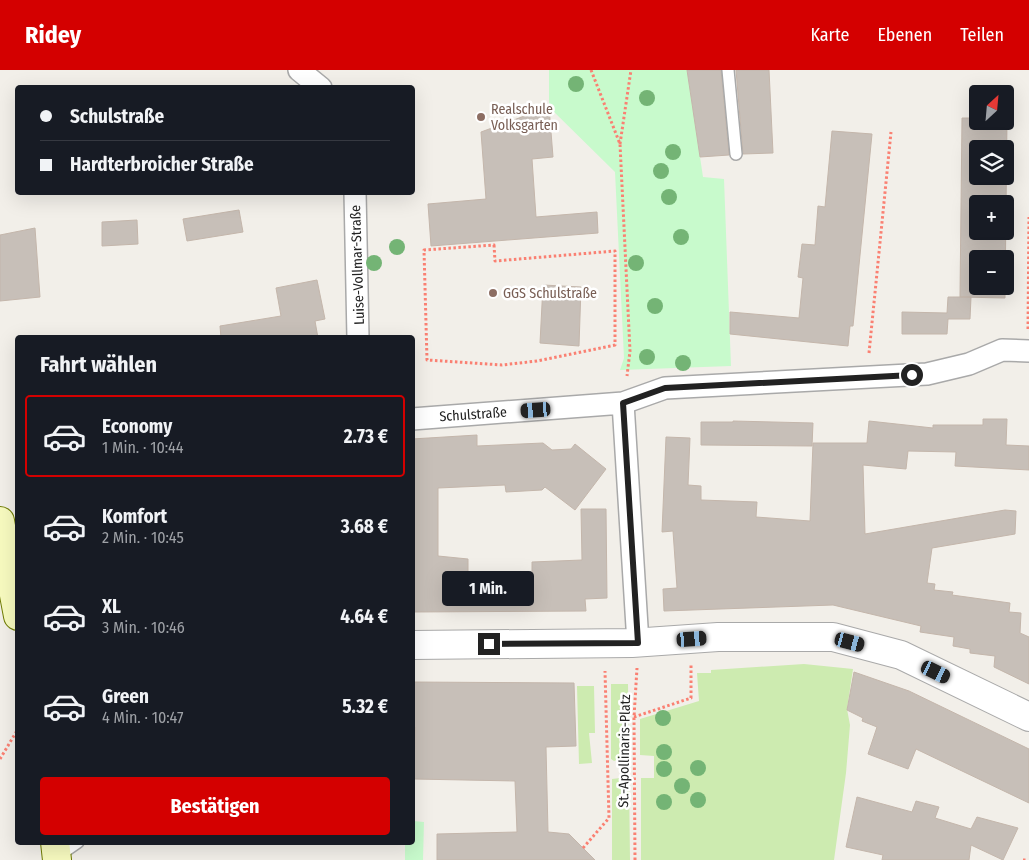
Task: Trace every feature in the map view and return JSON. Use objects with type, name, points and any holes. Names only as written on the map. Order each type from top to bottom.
[{"type":"main road","points":[[5,529],[15,596]]},
{"type":"street","points":[[299,70],[317,85]]},
{"type":"street","name":"Luise-Vollmar-Straße","points":[[355,195],[358,335]]},
{"type":"street","name":"Schulstraße","points":[[415,418],[623,403],[665,388],[927,374],[969,364],[1002,350],[1028,351]]},
{"type":"street","points":[[623,403],[638,643]]},
{"type":"street","points":[[415,645],[638,643],[692,639],[833,637],[901,655],[1029,716]]},
{"type":"lane","points":[[728,70],[736,154]]},
{"type":"path","points":[[591,70],[620,144]]},
{"type":"path","points":[[623,403],[630,351],[620,144],[631,70]]},
{"type":"path","points":[[866,378],[892,132]]},
{"type":"path","points":[[1028,351],[1029,217]]},
{"type":"path","points":[[494,245],[495,261],[616,251],[614,346],[538,361],[502,364],[428,360],[424,250],[494,245]]},
{"type":"path","points":[[634,716],[691,698],[692,639]]},
{"type":"path","points":[[583,848],[609,818],[604,643]]},
{"type":"path","name":"St.-Apollinaris-Platz","points":[[635,860],[634,716],[638,643]]},
{"type":"path","points":[[0,759],[15,735]]},
{"type":"green space","points":[[549,70],[687,70],[703,177],[724,179],[731,366],[620,370],[624,358],[615,172],[549,107]]},
{"type":"green space","points":[[804,664],[853,669],[847,709],[850,725],[846,773],[834,860],[641,860],[641,778],[654,778],[654,756],[640,755],[640,719],[699,701],[697,673],[711,673],[711,670]]},
{"type":"green space","points":[[611,684],[628,684],[629,757],[614,761],[611,759]]},
{"type":"green space","points":[[577,686],[594,686],[595,733],[589,733],[592,763],[579,764]]},
{"type":"green space","points":[[629,777],[630,860],[612,860],[612,779]]},
{"type":"green space","points":[[415,821],[424,822],[423,860],[405,860],[405,845],[415,845]]},
{"type":"building","points":[[687,70],[721,70],[729,155],[700,157]]},
{"type":"building","points":[[736,70],[769,70],[773,153],[743,154]]},
{"type":"building","points":[[549,107],[553,157],[532,159],[536,217],[597,212],[598,233],[431,246],[428,204],[486,199],[481,132]]},
{"type":"building","points":[[962,118],[969,118],[969,130],[1007,130],[1007,140],[969,140],[969,185],[1006,185],[1006,195],[969,195],[969,240],[1006,240],[1006,250],[969,250],[969,295],[1005,295],[1005,298],[960,297]]},
{"type":"building","points":[[832,131],[872,134],[853,326],[850,326],[848,346],[730,334],[730,312],[799,318],[803,278],[798,277],[802,244],[815,245],[818,206],[825,207]]},
{"type":"building","points":[[239,210],[243,232],[187,241],[183,219]]},
{"type":"building","points":[[137,220],[138,244],[102,246],[102,222]]},
{"type":"building","points":[[35,228],[40,297],[0,301],[0,235]]},
{"type":"building","points":[[317,280],[325,319],[315,321],[317,335],[221,335],[220,326],[281,316],[276,288]]},
{"type":"building","points":[[543,285],[581,287],[579,346],[540,343]]},
{"type":"building","points":[[948,297],[971,297],[970,319],[948,319],[947,334],[902,334],[902,312],[947,313]]},
{"type":"building","points":[[983,419],[1007,419],[1006,445],[1029,446],[1029,470],[955,466],[956,452],[908,451],[906,469],[863,465],[865,534],[1005,510],[1016,511],[1015,534],[932,548],[927,583],[935,584],[934,590],[953,592],[952,595],[1010,603],[1009,612],[1021,613],[1020,633],[1029,637],[1029,684],[994,667],[995,656],[970,653],[970,649],[953,646],[954,637],[920,632],[921,626],[833,605],[664,611],[663,589],[677,588],[673,531],[662,532],[666,437],[690,438],[688,485],[701,486],[701,500],[757,502],[756,517],[810,521],[813,443],[867,443],[869,421],[933,428],[933,425],[983,425]]},
{"type":"building","points":[[701,422],[813,423],[812,446],[701,445]]},
{"type":"building","points":[[477,435],[477,446],[543,443],[552,450],[571,449],[575,444],[606,469],[575,510],[545,487],[542,490],[506,492],[505,485],[438,488],[438,556],[468,559],[468,574],[532,573],[532,562],[582,560],[581,509],[606,509],[607,598],[585,599],[586,611],[415,612],[415,439]]},
{"type":"building","points":[[854,672],[909,691],[1029,749],[1029,803],[916,749],[908,769],[868,754],[877,727],[862,721],[863,718],[847,710]]},
{"type":"building","points":[[415,682],[574,683],[576,746],[546,747],[548,832],[569,834],[595,860],[437,860],[437,834],[517,832],[515,781],[415,779]]},
{"type":"building","points":[[857,797],[912,812],[916,801],[939,807],[935,818],[971,829],[977,817],[1018,828],[1003,860],[971,845],[969,860],[882,860],[883,855],[846,847]]},
{"type":"place","name":"Realschule Volksgarten","points":[[481,117]]},
{"type":"place","name":"GGS Schulstraße","points":[[493,293]]},
{"type":"route","points":[[489,644],[638,643],[623,403],[665,388],[912,375]]}]
